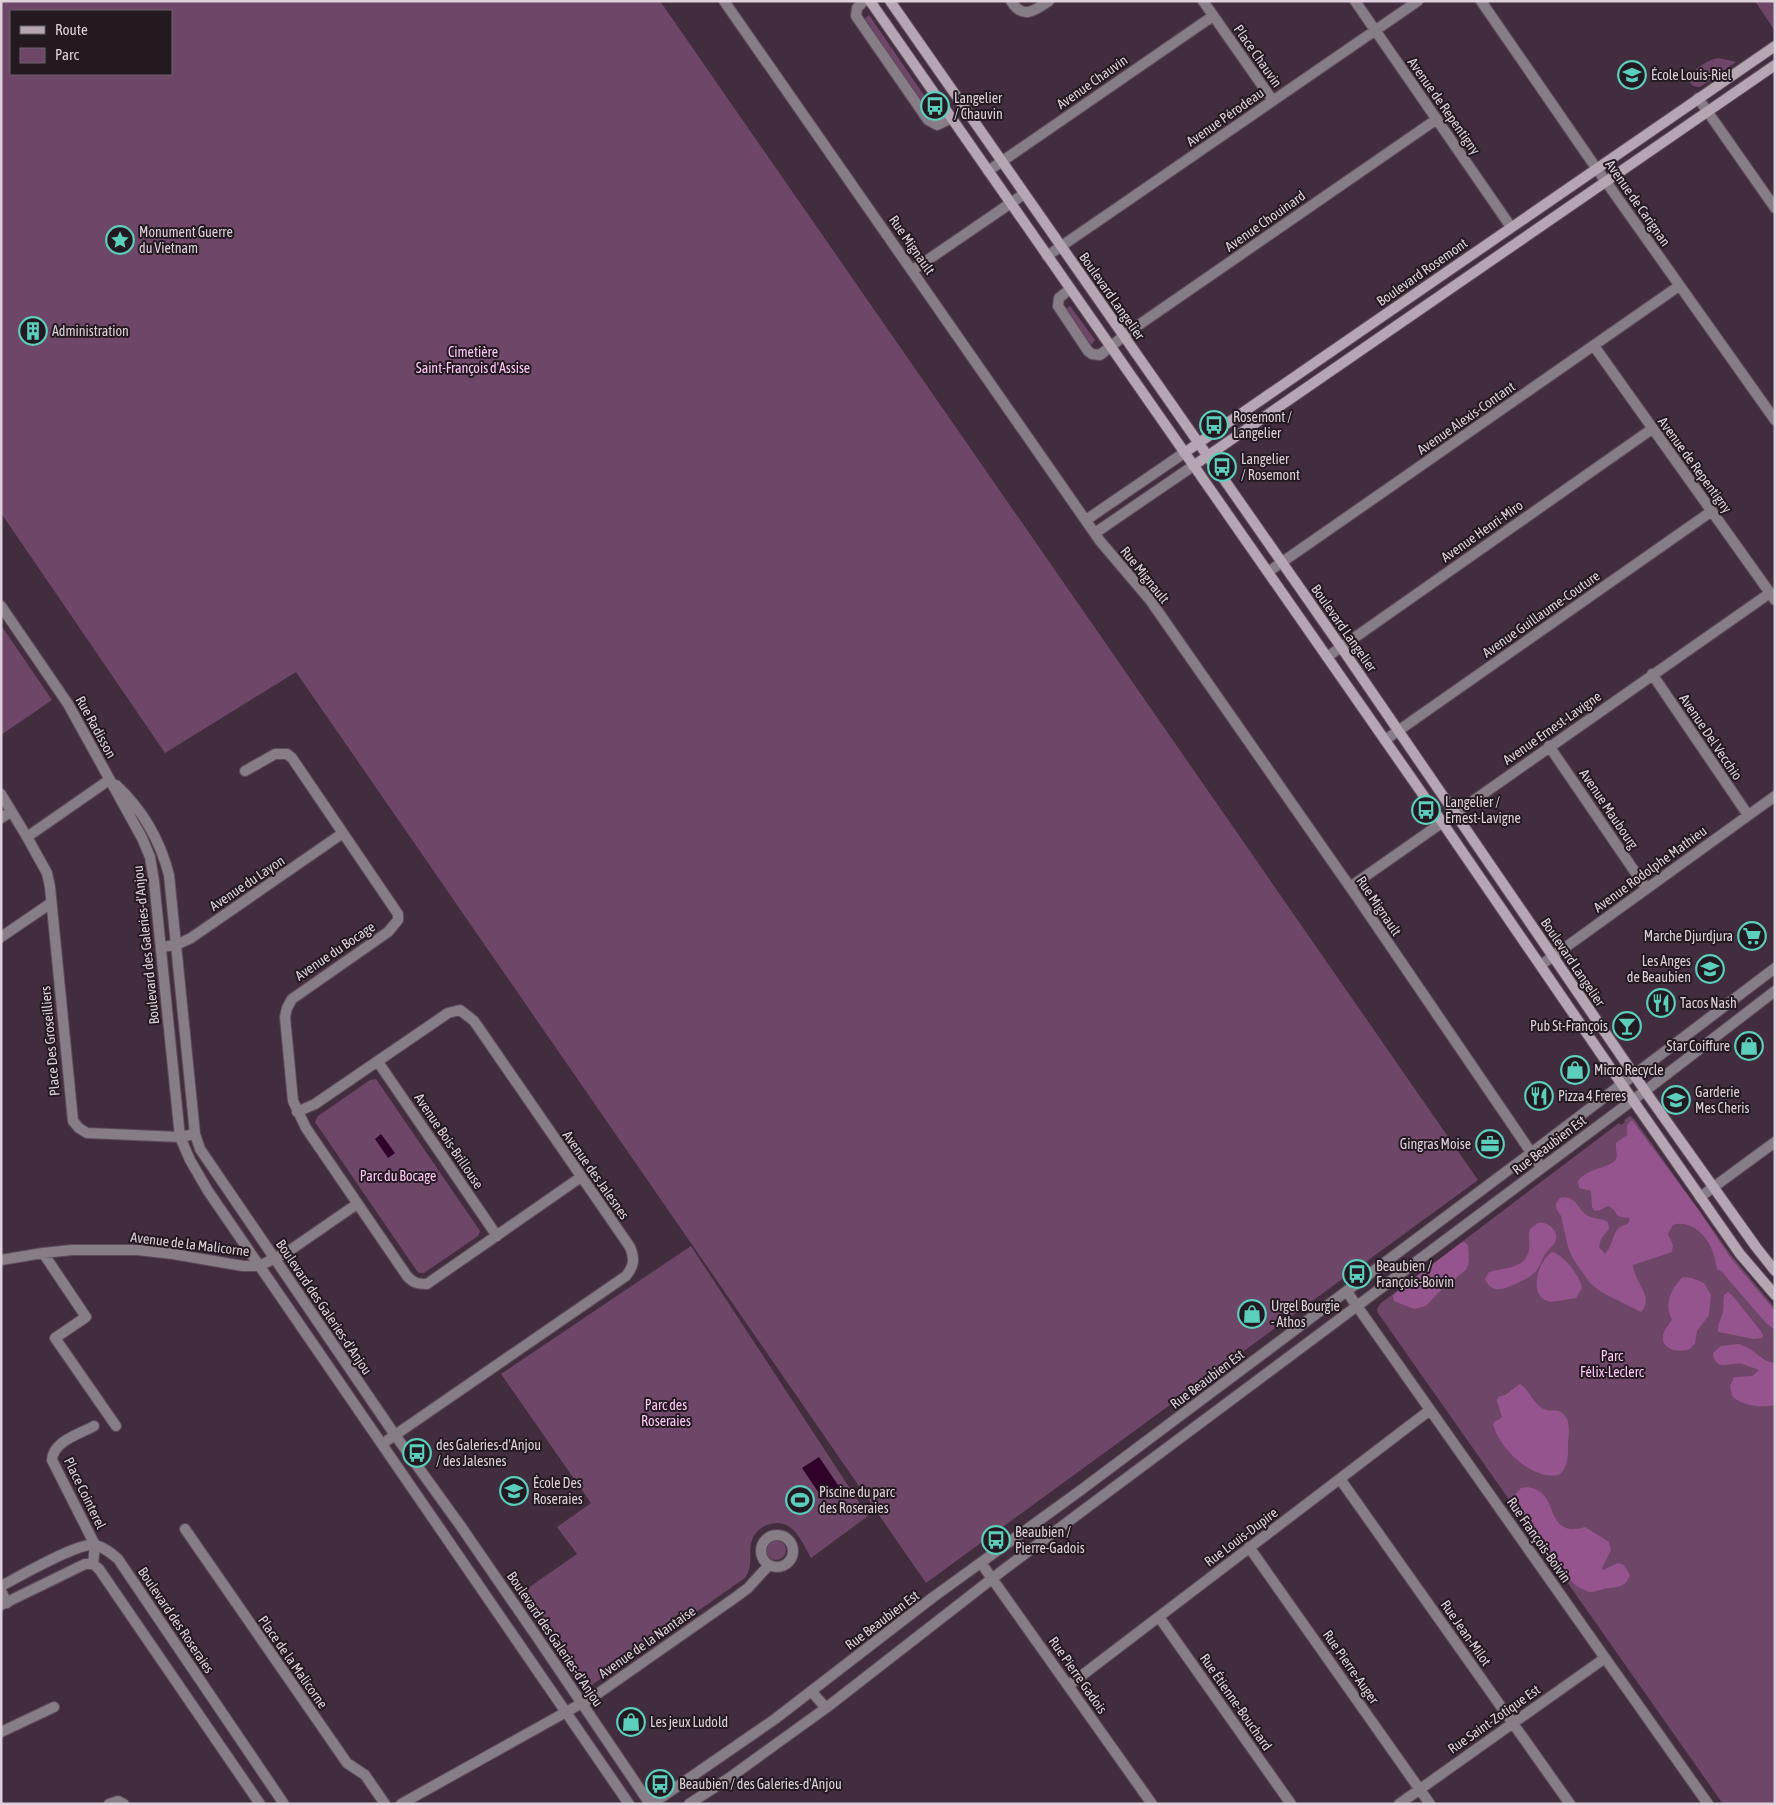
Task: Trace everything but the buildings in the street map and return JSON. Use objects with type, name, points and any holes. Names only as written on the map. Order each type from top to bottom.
[{"type":"main road","name":"Boulevard Langelier","points":[[870,1],[1386,740],[1632,1100],[1740,1254],[1775,1295]]},
{"type":"main road","name":"Boulevard Langelier","points":[[890,1],[1341,647],[1634,1076],[1756,1247],[1775,1270]]},
{"type":"main road","name":"Boulevard Rosemont","points":[[1184,453],[1775,46]]},
{"type":"main road","points":[[1193,466],[1775,65]]},
{"type":"street","name":"Rue Mignault","points":[[724,1],[1095,533],[1150,600],[1350,887],[1541,1167]]},
{"type":"street","points":[[864,1],[857,8],[856,16],[928,120],[937,125],[952,118]]},
{"type":"street","points":[[1011,1],[1020,11],[1026,13],[1038,9],[1049,1]]},
{"type":"street","name":"Place Chauvin","points":[[1203,1],[1273,101]]},
{"type":"street","name":"Avenue de Repentigny","points":[[1355,1],[1511,227]]},
{"type":"street","name":"Avenue Pérodeau","points":[[1047,256],[1418,1]]},
{"type":"street","name":"Avenue de Carignan","points":[[1481,1],[1606,182],[1775,420]]},
{"type":"street","name":"Avenue Chauvin","points":[[988,171],[1212,16]]},
{"type":"street","points":[[1698,98],[1775,208]]},
{"type":"street","name":"Avenue Chouinard","points":[[1110,347],[1124,335],[1437,119]]},
{"type":"street","points":[[913,270],[1024,194]]},
{"type":"street","name":"Avenue Alexis-Contant","points":[[1268,572],[1679,286]]},
{"type":"street","points":[[1070,289],[1059,298],[1058,302],[1058,306],[1066,318],[1092,354],[1100,354],[1110,347]]},
{"type":"street","name":"Avenue de Repentigny","points":[[1594,346],[1772,596]]},
{"type":"street","name":"Avenue Henri-Miro","points":[[1327,657],[1652,429]]},
{"type":"street","name":"Boulevard Rosemont","points":[[1086,520],[1184,453]]},
{"type":"street","points":[[1095,533],[1193,466]]},
{"type":"street","name":"Avenue Guillaume-Couture","points":[[1386,740],[1712,511]]},
{"type":"street","name":"Avenue Ernest-Lavigne","points":[[1350,887],[1652,674],[1772,596]]},
{"type":"street","name":"Rue Radisson","points":[[1,606],[68,704],[109,780],[27,837]]},
{"type":"street","name":"Avenue Del Vecchio","points":[[1652,674],[1748,815]]},
{"type":"street","name":"Avenue Maubourg","points":[[1549,746],[1646,888]]},
{"type":"street","name":"Avenue du Bocage","points":[[245,770],[275,754],[287,754],[292,758],[398,914],[398,920],[388,932],[292,999],[284,1017],[293,1101],[297,1112],[407,1276],[412,1282],[427,1284],[581,1177]]},
{"type":"street","name":"Boulevard des Galeries-d'Anjou","points":[[109,780],[125,794],[142,814],[157,838],[169,875],[195,1134],[205,1159],[395,1435],[462,1528],[650,1804]]},
{"type":"street","name":"Boulevard des Galeries-d'Anjou","points":[[109,780],[142,838],[150,856],[180,1136],[198,1176],[629,1804]]},
{"type":"street","name":"Place Des Groseilliers","points":[[1,794],[48,873],[73,1121],[78,1128],[87,1133],[180,1136],[195,1134]]},
{"type":"street","name":"Avenue Rodolphe Mathieu","points":[[1541,965],[1775,796]]},
{"type":"street","points":[[1,818],[11,812]]},
{"type":"street","name":"Avenue du Layon","points":[[161,947],[191,938],[344,834]]},
{"type":"street","points":[[1,938],[51,903]]},
{"type":"street","name":"Rue Beaubien Est","points":[[650,1804],[727,1753],[811,1691],[1347,1292],[1775,968]]},
{"type":"street","name":"Rue Beaubien Est","points":[[689,1804],[729,1778],[826,1708],[993,1578],[1645,1091],[1775,991]]},
{"type":"street","name":"Avenue des Jalesnes","points":[[297,1112],[315,1104],[448,1013],[460,1010],[474,1020],[630,1247],[634,1256],[634,1263],[626,1276],[382,1444]]},
{"type":"street","name":"Avenue Bois-Brillouse","points":[[378,1062],[497,1236]]},
{"type":"street","points":[[1700,1197],[1775,1142]]},
{"type":"street","name":"Avenue de la Malicorne","points":[[1,1260],[72,1250],[138,1250],[243,1266],[260,1266],[275,1260],[357,1204]]},
{"type":"street","points":[[43,1253],[86,1317],[55,1338],[116,1426]]},
{"type":"street","name":"Rue François-Boivin","points":[[1347,1292],[1708,1804]]},
{"type":"street","name":"Rue Louis-Dupire","points":[[1068,1686],[1430,1410]]},
{"type":"street","name":"Place Cointerel","points":[[93,1564],[95,1545],[52,1460],[52,1454],[58,1444],[94,1426]]},
{"type":"street","name":"Rue Jean-Milot","points":[[1340,1478],[1570,1804]]},
{"type":"street","points":[[1081,1490],[1092,1504]]},
{"type":"street","name":"Place de la Malicorne","points":[[184,1529],[347,1763],[365,1775],[385,1804]]},
{"type":"street","points":[[1,1586],[80,1546],[95,1545]]},
{"type":"street","name":"Boulevard des Roseraies","points":[[95,1545],[108,1550],[118,1559],[284,1804]]},
{"type":"street","name":"Rue Pierre-Auger","points":[[1249,1547],[1430,1804]]},
{"type":"street","name":"Rue Pierre Gadois","points":[[981,1563],[1152,1804]]},
{"type":"street","points":[[1,1591],[4,1604],[85,1564],[93,1564],[100,1569],[260,1804]]},
{"type":"street","name":"Avenue de la Nantaise","points":[[401,1804],[582,1704],[742,1592],[769,1565]]},
{"type":"street","name":"Rue Étienne-Bouchard","points":[[1159,1617],[1291,1804]]},
{"type":"street","name":"Rue Saint-Zotique Est","points":[[1399,1804],[1605,1658]]},
{"type":"street","points":[[811,1691],[826,1708]]},
{"type":"street","points":[[1,1732],[54,1707]]},
{"type":"street","points":[[109,1804],[118,1801],[124,1804]]},
{"type":"green space","name":"Cimetière Saint-François d'Assise","points":[[1,1],[660,1],[1478,1180],[926,1583],[296,672],[165,753],[1,513]]},
{"type":"green space","points":[[1755,1],[1775,1],[1775,31]]},
{"type":"green space","points":[[869,15],[930,104],[928,105],[935,111],[930,115],[864,19]]},
{"type":"green space","points":[[1719,58],[1736,62],[1700,87],[1691,84],[1689,80],[1693,72],[1706,63]]},
{"type":"green space","points":[[1070,306],[1095,340],[1091,345],[1066,309]]},
{"type":"green space","points":[[1,625],[52,700],[1,735]]},
{"type":"green space","name":"Parc du Bocage","points":[[376,1079],[480,1231],[478,1236],[424,1273],[417,1271],[315,1122],[318,1116],[370,1080]]},
{"type":"green space","name":"Parc Félix-Leclerc","points":[[1630,1116],[1731,1255],[1775,1308],[1775,1804],[1723,1804],[1377,1309],[1381,1303],[1619,1123],[1621,1125],[1625,1122],[1624,1120]]},
{"type":"green space","name":"Parc des Roseraies","points":[[691,1246],[868,1516],[811,1558],[799,1537],[788,1526],[782,1523],[774,1523],[763,1527],[755,1534],[752,1540],[750,1567],[745,1578],[589,1687],[582,1687],[518,1595],[577,1554],[557,1527],[591,1503],[501,1374]]},
{"type":"green space","points":[[776,1540],[783,1543],[786,1550],[783,1557],[776,1560],[769,1557],[766,1550],[769,1543]]},
{"type":"shaded area","points":[[1632,1120],[1700,1212],[1730,1257],[1775,1311],[1775,1330],[1766,1323],[1722,1272],[1717,1269],[1713,1252],[1707,1239],[1688,1225],[1673,1225],[1668,1234],[1673,1245],[1672,1252],[1633,1265],[1645,1295],[1645,1306],[1641,1312],[1601,1292],[1590,1283],[1573,1259],[1556,1204],[1560,1198],[1570,1198],[1588,1216],[1608,1222],[1609,1229],[1601,1239],[1599,1247],[1605,1254],[1618,1229],[1628,1224],[1630,1218],[1620,1217],[1608,1206],[1595,1211],[1592,1207],[1591,1191],[1579,1188],[1578,1181],[1587,1173],[1616,1159],[1616,1143],[1627,1135],[1627,1125]]},
{"type":"shaded area","points":[[381,1134],[395,1153],[388,1158],[375,1139]]},
{"type":"shaded area","points":[[1538,1223],[1549,1225],[1556,1234],[1556,1238],[1536,1271],[1509,1287],[1497,1289],[1490,1287],[1485,1279],[1489,1272],[1513,1267],[1527,1256],[1530,1229]]},
{"type":"shaded area","points":[[1464,1242],[1468,1245],[1469,1262],[1466,1270],[1457,1277],[1452,1285],[1443,1288],[1426,1306],[1414,1309],[1394,1301],[1393,1296],[1401,1288]]},
{"type":"shaded area","points":[[1552,1252],[1566,1261],[1581,1283],[1582,1288],[1576,1298],[1551,1302],[1539,1294],[1537,1279],[1539,1271],[1542,1263]]},
{"type":"shaded area","points":[[1683,1277],[1692,1278],[1704,1283],[1711,1295],[1709,1315],[1697,1331],[1695,1343],[1690,1349],[1679,1351],[1665,1345],[1663,1336],[1672,1319],[1668,1308],[1670,1296],[1675,1286]]},
{"type":"shaded area","points":[[1728,1292],[1760,1330],[1763,1335],[1762,1338],[1754,1339],[1718,1332],[1723,1312],[1724,1295]]},
{"type":"shaded area","points":[[1738,1344],[1775,1363],[1775,1405],[1752,1405],[1741,1402],[1732,1396],[1730,1386],[1734,1377],[1752,1376],[1759,1370],[1739,1363],[1720,1364],[1714,1359],[1713,1353],[1721,1346]]},
{"type":"shaded area","points":[[1520,1384],[1538,1405],[1547,1410],[1559,1411],[1568,1422],[1568,1458],[1564,1469],[1559,1475],[1549,1476],[1528,1468],[1509,1452],[1496,1433],[1493,1424],[1502,1417],[1497,1401],[1498,1397],[1505,1395]]},
{"type":"shaded area","points":[[819,1457],[840,1488],[823,1499],[802,1468]]},
{"type":"shaded area","points":[[1521,1488],[1536,1489],[1543,1494],[1557,1521],[1562,1526],[1572,1529],[1585,1527],[1609,1542],[1611,1550],[1602,1568],[1603,1570],[1618,1563],[1624,1565],[1630,1575],[1625,1584],[1591,1592],[1572,1582],[1561,1570],[1545,1543],[1520,1508],[1516,1494]]},
{"type":"place","name":"École Louis-Riel","points":[[1632,75]]},
{"type":"place","name":"Langelier / Chauvin","points":[[935,106]]},
{"type":"place","name":"Monument Guerre du Vietnam","points":[[120,240]]},
{"type":"place","name":"Administration","points":[[33,331]]},
{"type":"place","name":"Rosemont / Langelier","points":[[1214,425]]},
{"type":"place","name":"Langelier / Rosemont","points":[[1222,467]]},
{"type":"place","name":"Langelier / Ernest-Lavigne","points":[[1426,810]]},
{"type":"place","name":"Marche Djurdjura","points":[[1752,936]]},
{"type":"place","name":"Les Anges de Beaubien","points":[[1710,969]]},
{"type":"place","name":"Tacos Nash","points":[[1661,1003]]},
{"type":"place","name":"Pub St-François","points":[[1627,1026]]},
{"type":"place","name":"Star Coiffure","points":[[1749,1046]]},
{"type":"place","name":"Micro Recycle","points":[[1575,1070]]},
{"type":"place","name":"Pizza 4 Freres","points":[[1539,1096]]},
{"type":"place","name":"Garderie Mes Cheris","points":[[1676,1100]]},
{"type":"place","name":"Gingras Moise","points":[[1490,1144]]},
{"type":"place","name":"Beaubien / François-Boivin","points":[[1357,1274]]},
{"type":"place","name":"Urgel Bourgie - Athos","points":[[1252,1314]]},
{"type":"place","name":"des Galeries-d'Anjou / des Jalesnes","points":[[417,1453]]},
{"type":"place","name":"École Des Roseraies","points":[[514,1491]]},
{"type":"place","name":"Piscine du parc des Roseraies","points":[[800,1500]]},
{"type":"place","name":"Beaubien / Pierre-Gadois","points":[[996,1540]]},
{"type":"place","name":"Les jeux Ludold","points":[[631,1722]]},
{"type":"place","name":"Beaubien / des Galeries-d'Anjou","points":[[660,1784]]}]
